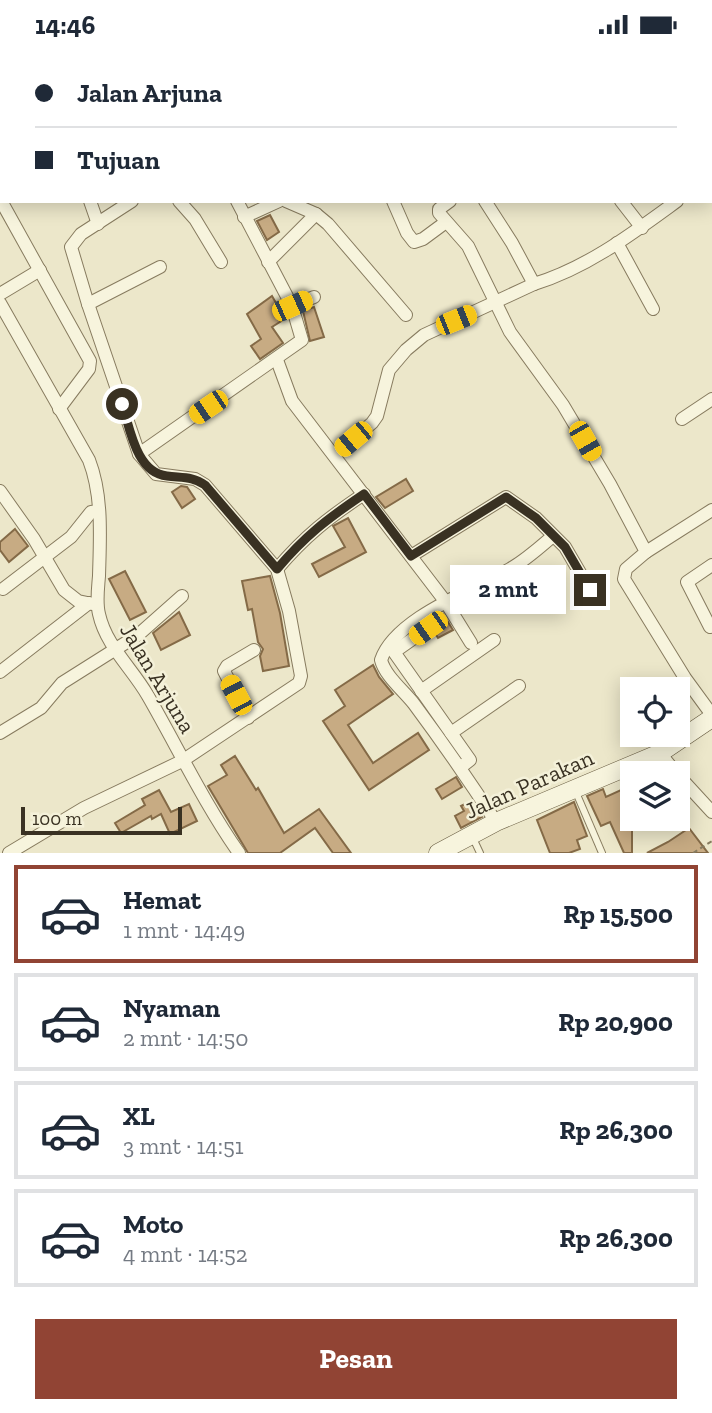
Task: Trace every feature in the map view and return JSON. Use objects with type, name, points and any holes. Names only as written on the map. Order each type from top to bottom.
[{"type":"street","points":[[2,203],[91,364],[59,409]]},
{"type":"street","points":[[91,203],[98,223]]},
{"type":"street","points":[[129,203],[80,234],[71,247],[139,454],[302,341],[292,306],[238,203]]},
{"type":"street","points":[[181,203],[195,219],[221,262]]},
{"type":"street","points":[[244,217],[275,203]]},
{"type":"street","points":[[291,203],[316,214],[328,224],[406,315]]},
{"type":"street","points":[[394,203],[414,242],[423,239],[446,222]]},
{"type":"street","points":[[448,203],[439,210],[468,246],[516,341],[563,405],[646,552]]},
{"type":"street","points":[[489,203],[534,284]]},
{"type":"street","points":[[623,203],[642,228]]},
{"type":"street","points":[[334,455],[372,423],[377,416],[389,370],[406,350],[424,335],[534,284],[552,279],[642,228],[674,203]]},
{"type":"street","points":[[268,262],[316,214]]},
{"type":"street","points":[[617,243],[653,309]]},
{"type":"street","points":[[88,304],[160,267]]},
{"type":"street","points":[[0,294],[40,271]]},
{"type":"street","points":[[292,306],[314,297]]},
{"type":"street","points":[[0,303],[93,471],[99,511],[93,604]]},
{"type":"street","points":[[277,360],[289,398],[445,601],[471,643]]},
{"type":"street","points":[[682,419],[712,399]]},
{"type":"street","name":"Jalan Arjuna","points":[[139,454],[156,474],[195,479],[205,485],[277,569],[289,611],[301,677],[299,683],[182,761]]},
{"type":"street","points":[[0,491],[45,556],[67,594],[78,601],[93,604]]},
{"type":"street","points":[[277,569],[300,541],[322,522],[364,494]]},
{"type":"street","points":[[411,556],[506,497],[536,518],[568,551],[590,590]]},
{"type":"street","points":[[712,510],[646,552],[626,569],[624,579],[685,678],[712,716]]},
{"type":"street","points":[[3,589],[71,537],[91,512],[99,511]]},
{"type":"street","points":[[496,822],[461,767],[381,663],[383,653],[398,636],[445,601],[509,570],[553,536]]},
{"type":"street","points":[[710,627],[687,582],[712,565]]},
{"type":"street","points":[[0,733],[41,708],[62,684],[116,650],[150,625],[182,596]]},
{"type":"street","points":[[0,671],[93,604]]},
{"type":"street","name":"Jalan Arjuna","points":[[93,604],[116,650],[146,693],[182,761],[239,853]]},
{"type":"street","points":[[428,628],[394,652],[470,759],[461,767]]},
{"type":"street","points":[[421,691],[494,640]]},
{"type":"street","points":[[248,718],[224,671],[227,666],[254,650]]},
{"type":"street","points":[[451,733],[519,686]]},
{"type":"street","name":"Jalan Parakan","points":[[438,853],[462,844],[496,822],[660,753],[712,716]]},
{"type":"street","points":[[660,753],[666,761]]},
{"type":"street","points":[[9,853],[92,804],[182,761]]},
{"type":"street","points":[[690,788],[712,812]]},
{"type":"lane","points":[[575,790],[602,853]]},
{"type":"lane","points":[[462,844],[480,853]]},
{"type":"path","points":[[693,853],[712,841]]},
{"type":"building","points":[[270,215],[279,232],[267,240],[257,221]]},
{"type":"building","points":[[272,296],[276,303],[280,301],[286,318],[272,327],[283,343],[260,359],[251,346],[261,339],[247,314]]},
{"type":"building","points":[[314,307],[324,337],[310,341],[303,311]]},
{"type":"building","points":[[406,479],[413,491],[385,508],[376,497]]},
{"type":"building","points":[[181,486],[187,487],[195,499],[182,508],[172,492]]},
{"type":"building","points":[[348,518],[366,552],[319,577],[312,564],[345,547],[333,526]]},
{"type":"building","points":[[15,529],[28,546],[9,562],[0,550],[0,542]]},
{"type":"building","points":[[125,571],[146,612],[130,620],[109,579]]},
{"type":"building","points":[[270,576],[280,613],[289,666],[263,671],[260,656],[263,649],[258,642],[252,609],[248,610],[242,581]]},
{"type":"building","points":[[179,612],[190,635],[161,650],[153,633]]},
{"type":"building","points":[[443,614],[453,630],[438,638],[435,633],[437,627],[432,620]]},
{"type":"building","points":[[373,665],[393,694],[348,725],[373,763],[418,733],[429,750],[369,790],[323,721],[345,706],[335,690]]},
{"type":"building","points":[[235,756],[256,790],[258,788],[284,833],[319,809],[351,853],[333,853],[315,828],[280,853],[248,853],[208,786],[227,775],[221,765]]},
{"type":"building","points":[[456,777],[462,787],[442,799],[436,789]]},
{"type":"building","points":[[603,789],[606,797],[620,791],[620,831],[632,831],[632,853],[624,853],[610,822],[601,826],[587,796]]},
{"type":"building","points":[[159,790],[171,812],[189,804],[197,821],[170,834],[161,814],[152,819],[151,816],[121,833],[115,823],[145,805],[142,799]]},
{"type":"building","points":[[471,801],[482,817],[461,828],[455,816],[464,811],[461,806]]},
{"type":"building","points":[[574,802],[587,836],[577,840],[580,849],[569,853],[550,853],[537,820]]},
{"type":"building","points":[[690,829],[708,853],[647,853]]},
{"type":"route","points":[[122,404],[139,454],[149,468],[159,475],[195,479],[205,485],[277,569],[300,541],[322,522],[364,494],[411,556],[506,497],[536,518],[565,547],[590,590]]}]
